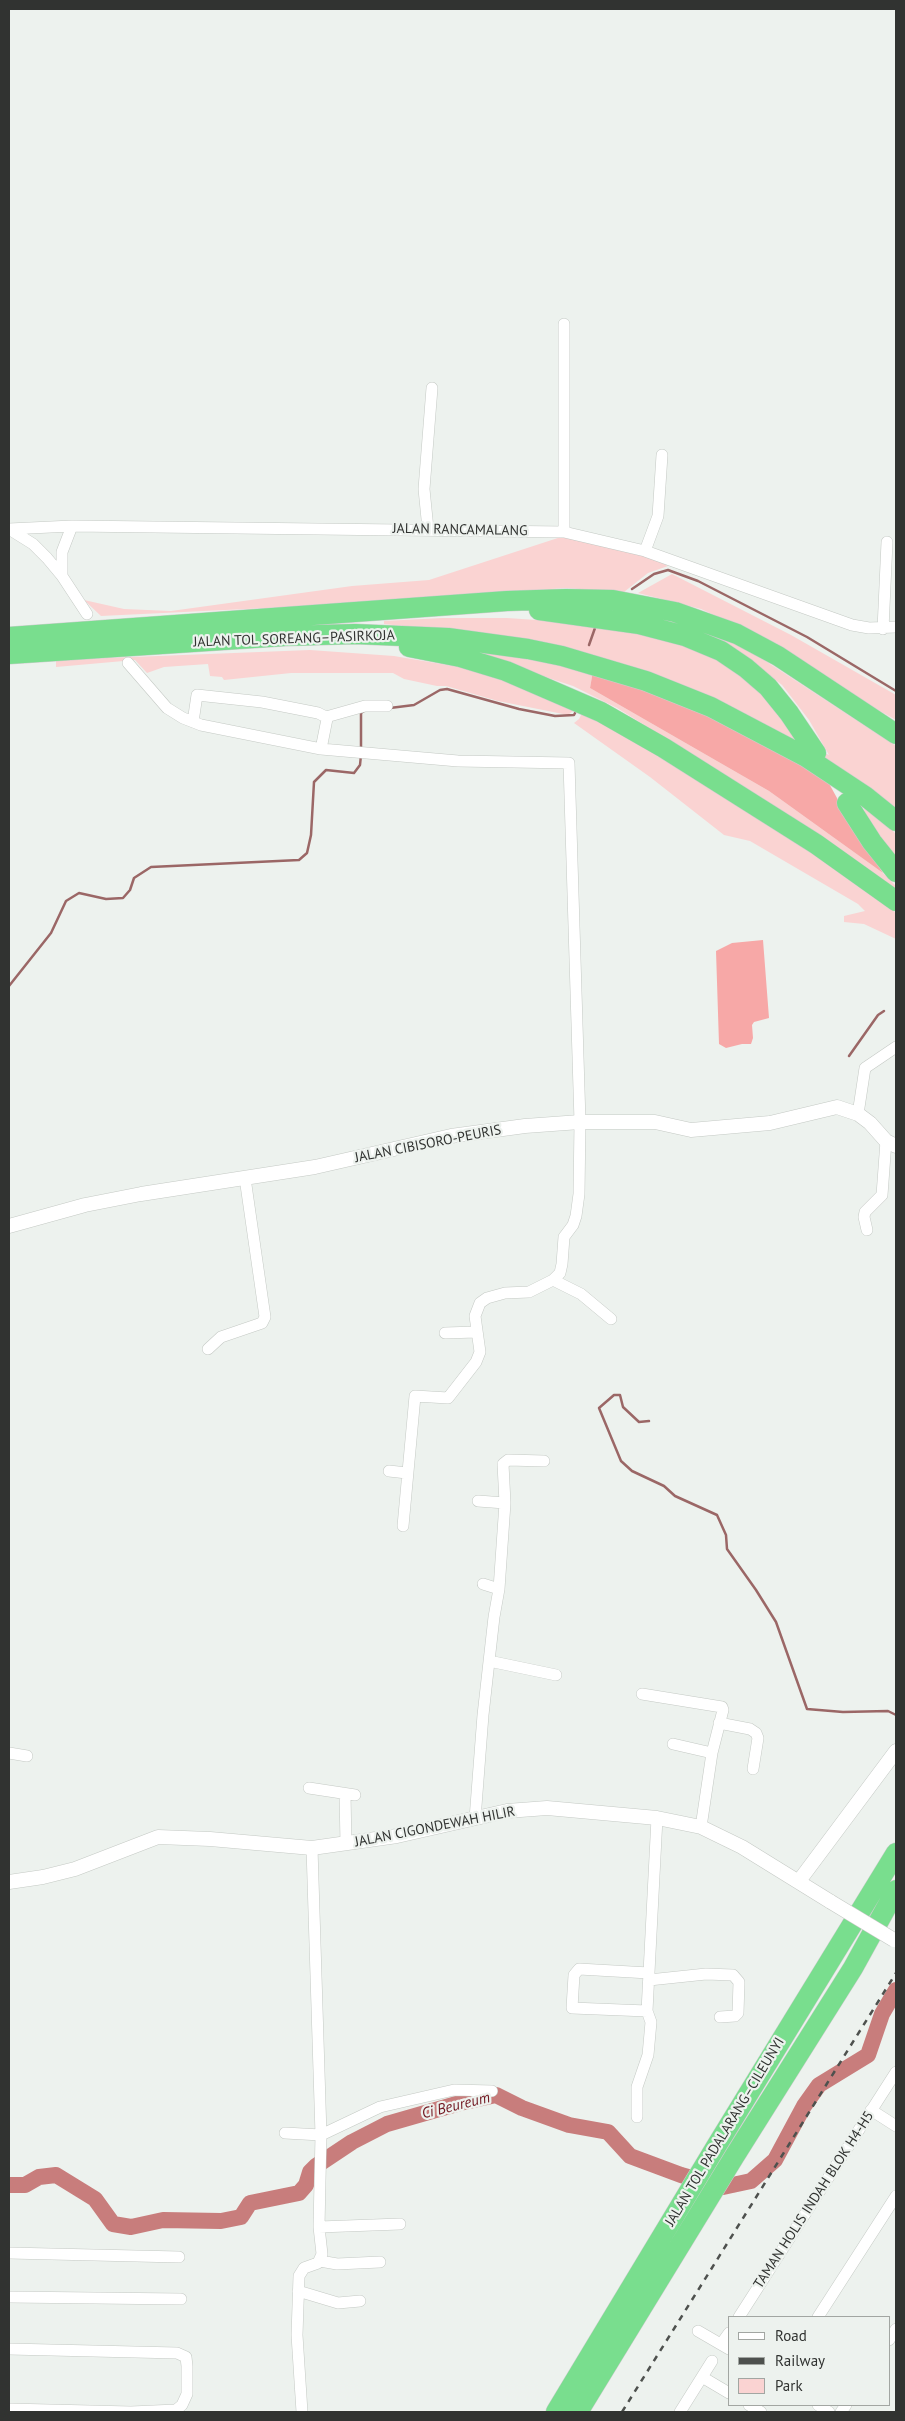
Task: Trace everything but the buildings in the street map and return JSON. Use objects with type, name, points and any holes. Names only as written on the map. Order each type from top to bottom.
[{"type":"highway","name":"JALAN TOL SOREANG–PASIRKOJA","points":[[9,637],[392,611],[508,601],[613,600],[654,606],[696,618],[758,644],[891,731]]},
{"type":"highway","points":[[392,611],[501,608],[552,611],[631,622],[685,636],[721,651],[757,677],[789,713],[816,753]]},
{"type":"highway","name":"JALAN TOL SOREANG–PASIRKOJA","points":[[9,654],[285,636],[376,634],[448,638],[528,649],[612,670],[682,694],[755,729],[839,778],[896,821]]},
{"type":"highway","points":[[285,636],[362,641],[435,651],[479,662],[547,688],[600,712],[664,748],[816,844],[896,901]]},
{"type":"highway","points":[[847,803],[872,842],[896,872]]},
{"type":"highway","name":"JALAN TOL PADALARANG–CILEUNYI","points":[[556,2412],[896,1853]]},
{"type":"highway","name":"JALAN TOL PADALARANG–CILEUNYI","points":[[578,2412],[700,2211],[853,1968],[896,1890]]},
{"type":"highway","points":[[853,1968],[896,1906]]},
{"type":"street","points":[[564,324],[564,532]]},
{"type":"street","points":[[428,529],[424,489],[432,388]]},
{"type":"street","points":[[645,551],[658,516],[662,455]]},
{"type":"street","points":[[62,576],[62,552],[72,526]]},
{"type":"street","name":"JALAN RANCAMALANG","points":[[9,529],[72,526],[564,532],[645,551],[852,625],[884,628],[896,627]]},
{"type":"street","points":[[9,529],[33,544],[62,576],[87,614]]},
{"type":"street","points":[[884,628],[887,542]]},
{"type":"street","points":[[128,663],[168,708],[193,722],[321,749],[458,761],[569,763],[580,1122],[579,1194],[576,1216],[573,1225],[564,1237],[560,1273],[553,1280],[529,1292],[505,1293],[487,1298],[480,1303],[475,1316],[476,1332],[480,1345],[479,1358],[448,1398],[415,1396],[402,1526]]},
{"type":"street","points":[[193,722],[197,695],[262,702],[318,713],[326,717],[365,706],[387,706]]},
{"type":"street","points":[[321,749],[326,717]]},
{"type":"street","points":[[858,1114],[865,1068],[896,1047]]},
{"type":"street","name":"JALAN CIBISORO-PEURIS","points":[[9,1226],[85,1205],[316,1167],[451,1136],[580,1122],[655,1122],[691,1130],[770,1123],[838,1107],[858,1114],[891,1144]]},
{"type":"street","points":[[867,1230],[864,1217],[865,1212],[882,1195],[891,1144]]},
{"type":"street","points":[[208,1349],[221,1337],[262,1323],[265,1317],[245,1178]]},
{"type":"street","points":[[553,1280],[581,1294],[611,1319]]},
{"type":"street","points":[[445,1333],[476,1332]]},
{"type":"street","points":[[475,1818],[489,1661],[499,1589],[505,1503],[503,1464],[505,1460],[544,1461]]},
{"type":"street","points":[[389,1471],[407,1473]]},
{"type":"street","points":[[478,1501],[505,1503]]},
{"type":"street","points":[[483,1584],[499,1589]]},
{"type":"street","points":[[489,1661],[556,1676]]},
{"type":"street","points":[[642,1694],[720,1705],[723,1710],[712,1753],[701,1827]]},
{"type":"street","points":[[719,1723],[750,1729],[756,1733],[758,1738],[753,1769]]},
{"type":"street","points":[[673,1744],[712,1753]]},
{"type":"street","points":[[799,1881],[896,1751]]},
{"type":"street","points":[[9,1753],[27,1756]]},
{"type":"street","points":[[309,1788],[350,1794],[346,1844]]},
{"type":"street","name":"JALAN CIGONDEWAH HILIR","points":[[9,1882],[43,1877],[75,1869],[158,1837],[210,1839],[312,1848],[346,1844],[507,1811],[547,1808],[657,1818],[701,1827],[742,1847],[895,1940]]},
{"type":"street","points":[[637,2117],[637,2087],[648,2054],[652,2022],[647,2011],[657,1818]]},
{"type":"street","points":[[312,1848],[321,2135],[318,2179],[319,2227],[322,2254],[320,2261]]},
{"type":"street","points":[[647,2011],[572,2008],[574,1975],[579,1969],[649,1976],[733,1974],[739,1982],[738,2013],[735,2016],[720,2017]]},
{"type":"street","name":"TAMAN HOLIS INDAH BLOK H4-H5","points":[[740,2316],[896,2072]]},
{"type":"street","points":[[285,2133],[321,2135],[380,2107],[454,2090],[492,2091]]},
{"type":"street","points":[[872,2110],[896,2126]]},
{"type":"street","points":[[819,2316],[896,2196]]},
{"type":"street","points":[[319,2227],[400,2224]]},
{"type":"street","points":[[9,2253],[179,2257]]},
{"type":"street","points":[[302,2412],[297,2335],[298,2291],[301,2270],[320,2261],[336,2264],[380,2262]]},
{"type":"street","points":[[298,2291],[338,2303],[360,2301]]},
{"type":"street","points":[[9,2297],[181,2299]]},
{"type":"street","points":[[698,2331],[725,2346]]},
{"type":"street","points":[[9,2349],[177,2353],[186,2357],[187,2366],[187,2394],[182,2405],[176,2410],[131,2412],[9,2409]]},
{"type":"street","points":[[680,2412],[712,2361]]},
{"type":"street","points":[[702,2376],[728,2392]]},
{"type":"green space","points":[[564,536],[653,558],[668,566],[648,573],[624,592],[565,588],[308,606],[101,616],[84,600],[124,609],[171,611],[352,586],[429,580]]},
{"type":"green space","points":[[672,574],[791,635],[896,695],[896,720],[848,693],[777,644],[701,609],[638,593]]},
{"type":"green space","points":[[539,608],[613,608],[686,622],[741,645],[896,746],[896,815],[749,718],[467,633],[384,624],[384,621],[442,618],[507,618],[581,623],[639,630]],"holes":[[[639,630],[739,652],[782,685],[809,720],[829,755],[810,747],[730,660]]]},
{"type":"green space","points":[[445,644],[593,671],[590,688],[769,791],[883,873],[896,886],[896,894],[725,775],[617,708],[573,686]]},
{"type":"green space","points":[[310,650],[394,656],[459,667],[524,685],[573,711],[568,715],[498,701],[446,686],[404,679],[393,673],[291,673],[224,680],[222,677],[210,676],[208,664],[164,667],[147,673],[135,660],[56,667],[56,660]]},
{"type":"green space","points":[[583,711],[638,741],[818,857],[896,913],[896,939],[864,924],[844,922],[844,916],[865,911],[858,904],[750,841],[724,835],[650,777],[574,723],[579,719]]},
{"type":"green space","points":[[866,806],[896,834],[896,862],[866,821],[864,808]]},
{"type":"shaded area","points":[[593,671],[677,700],[826,778],[848,818],[883,873],[769,791],[590,688]]},
{"type":"shaded area","points":[[763,940],[769,1018],[754,1022],[752,1025],[753,1038],[751,1044],[726,1048],[719,1044],[716,951],[732,943]]},
{"type":"waterway","points":[[632,589],[654,574],[668,570],[698,581],[807,637],[896,691]]},
{"type":"waterway","points":[[589,645],[595,628]]},
{"type":"waterway","points":[[390,708],[414,705],[440,690],[447,689],[519,709],[555,716],[574,715],[576,711]]},
{"type":"waterway","points":[[361,749],[361,713],[364,711]]},
{"type":"waterway","points":[[9,986],[51,933],[66,901],[79,893],[106,899],[123,898],[130,890],[134,878],[151,867],[299,860],[307,853],[311,835],[314,782],[326,770],[354,773],[360,765],[361,755]]},
{"type":"waterway","points":[[849,1056],[878,1015],[884,1011]]},
{"type":"waterway","points":[[649,1421],[639,1422],[623,1407],[620,1395],[614,1395],[599,1408],[621,1461],[632,1471],[664,1486],[675,1496],[717,1515],[726,1535],[727,1549],[776,1622],[807,1709],[843,1712],[888,1711],[896,1715]]},
{"type":"waterway","name":"Ci Beureum","points":[[9,2185],[25,2185],[39,2177],[56,2175],[95,2199],[113,2224],[131,2227],[163,2220],[221,2221],[241,2217],[250,2203],[299,2193],[306,2185],[310,2172],[316,2166],[352,2142],[387,2124],[460,2103],[496,2095],[522,2108],[569,2125],[608,2132],[630,2156],[681,2175],[723,2187],[751,2181],[775,2160],[804,2106],[819,2085],[868,2055],[882,2014],[896,1990]]},
{"type":"railway","points":[[622,2412],[896,1973]]}]
